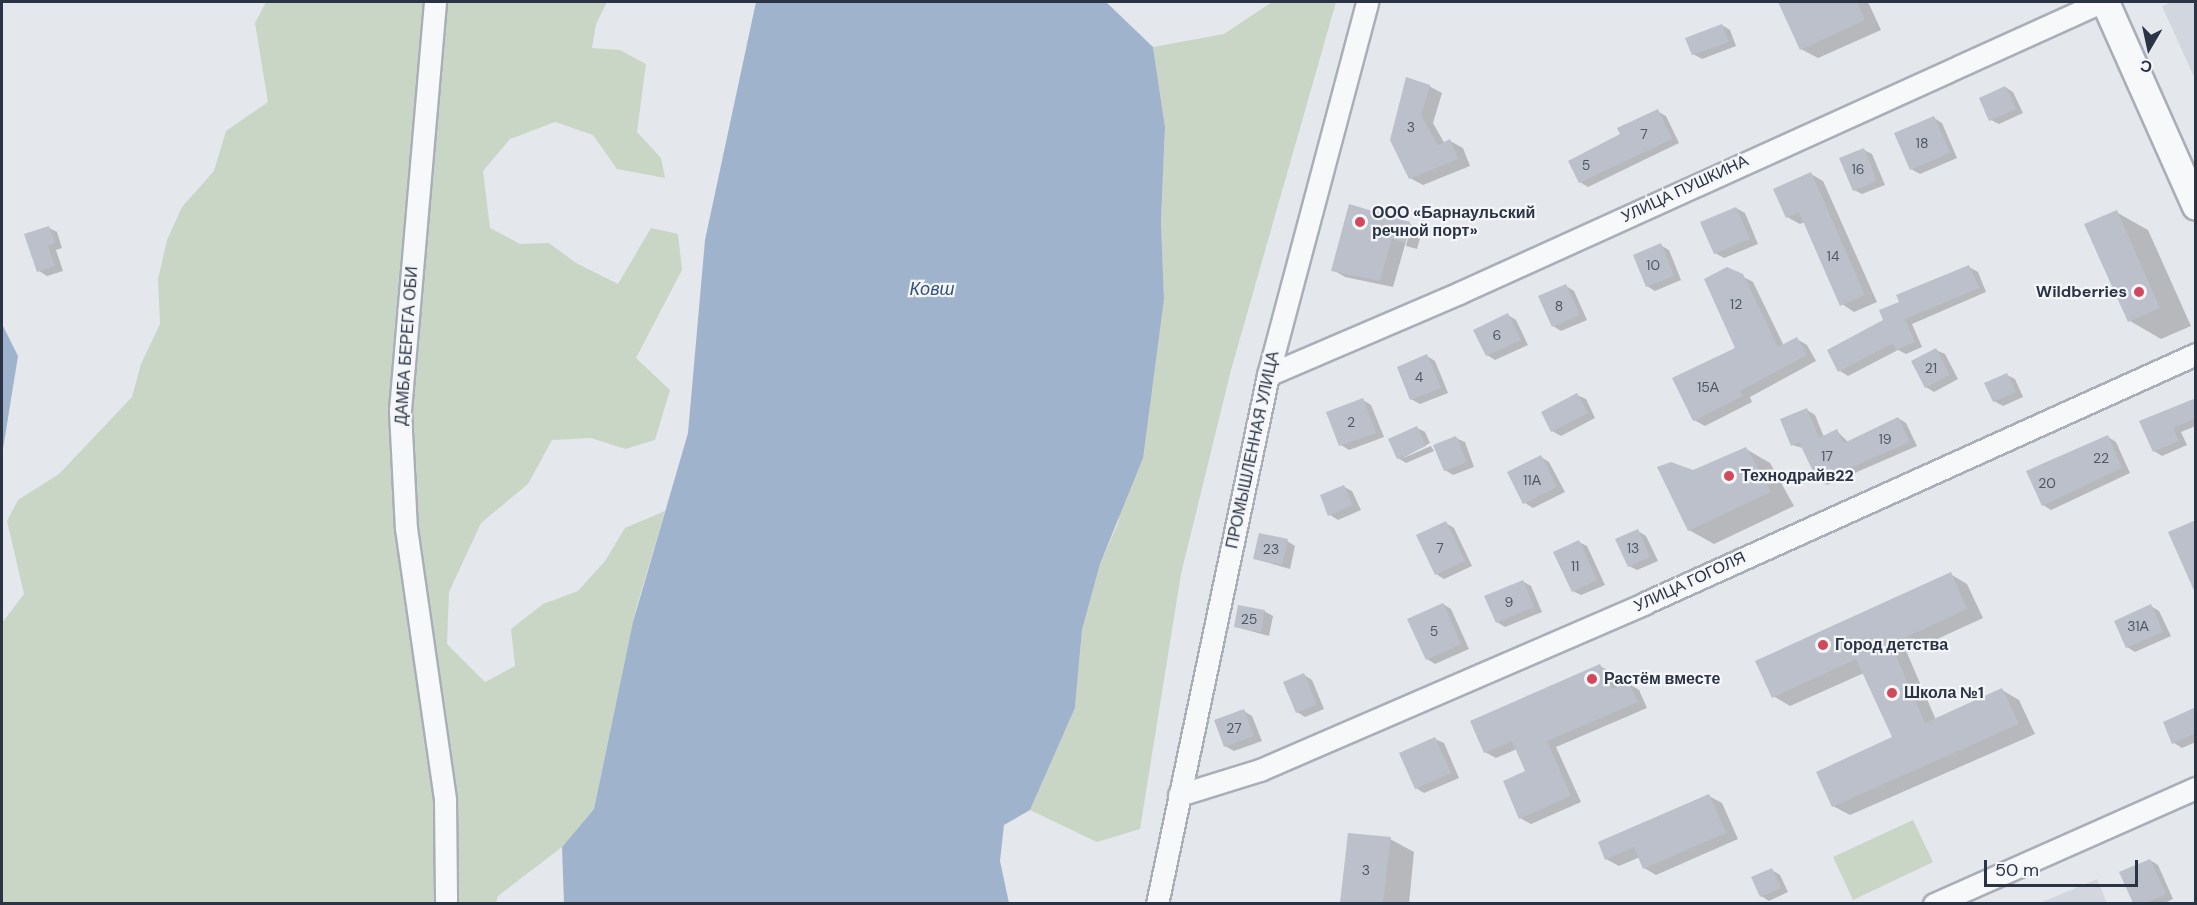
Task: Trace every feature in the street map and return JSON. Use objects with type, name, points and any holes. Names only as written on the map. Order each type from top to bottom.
[{"type":"street","name":"ДАМБА БЕРЕГА ОБИ","points":[[435,2],[400,411],[406,528],[445,800],[449,847],[446,903]]},
{"type":"street","name":"ПРОМЫШЛЕННАЯ УЛИЦА","points":[[1157,903],[1268,375],[1367,2]]},
{"type":"street","name":"УЛИЦА ПУШКИНА","points":[[1268,375],[1459,293],[2103,2]]},
{"type":"street","points":[[2103,2],[2196,206]]},
{"type":"street","name":"УЛИЦА ГОГОЛЯ","points":[[1179,795],[1260,770],[1568,636],[2196,354]]},
{"type":"street","points":[[1934,903],[2196,788]]},
{"type":"shaded area","points":[[2172,2],[2195,2],[2195,79],[2162,6]]},
{"type":"shaded area","points":[[2097,879],[2107,903],[2040,903]]},
{"type":"green space","points":[[266,2],[607,2],[596,24],[592,48],[620,50],[646,64],[637,132],[661,158],[665,178],[617,169],[593,135],[555,122],[510,139],[483,171],[490,228],[520,244],[549,243],[576,263],[618,284],[651,228],[678,234],[682,270],[636,358],[670,390],[655,440],[625,449],[591,438],[552,440],[528,484],[481,523],[449,592],[447,644],[485,682],[515,666],[511,629],[543,604],[578,591],[605,561],[625,528],[665,511],[636,609],[594,809],[562,847],[498,896],[496,903],[2,903],[2,623],[24,594],[7,521],[18,500],[59,474],[132,397],[141,364],[160,324],[158,279],[167,240],[182,207],[214,171],[226,131],[268,102],[255,23]]},
{"type":"green space","points":[[1272,2],[1336,2],[1231,370],[1181,574],[1140,829],[1097,842],[1030,810],[1075,708],[1082,630],[1100,564],[1118,523],[1164,299],[1161,221],[1165,127],[1153,47],[1224,34]]},
{"type":"green space","points":[[1913,820],[1933,862],[1853,900],[1833,857]]},
{"type":"water","name":"Ковш","points":[[756,2],[1106,2],[1153,47],[1165,127],[1161,221],[1164,299],[1143,458],[1100,564],[1082,630],[1075,708],[1030,810],[1004,825],[1000,861],[1009,903],[564,903],[562,847],[594,809],[633,622],[688,433],[705,240]]},
{"type":"water","points":[[2,324],[18,356],[2,455]]},
{"type":"building","points":[[1778,2],[1857,2],[1865,20],[1800,50]]},
{"type":"building","points":[[1722,24],[1729,42],[1692,55],[1685,38]]},
{"type":"building","points":[[1406,77],[1430,85],[1421,115],[1438,145],[1450,139],[1458,159],[1409,179],[1390,140]]},
{"type":"building","points":[[2005,86],[2016,109],[1989,121],[1979,98]]},
{"type":"building","points":[[1658,109],[1672,139],[1579,183],[1568,161],[1620,134],[1617,128]]},
{"type":"building","points":[[1934,116],[1950,153],[1910,170],[1894,133]]},
{"type":"building","points":[[1864,148],[1877,181],[1853,191],[1839,158]]},
{"type":"building","points":[[1811,172],[1865,295],[1840,306],[1799,212],[1786,218],[1773,189]]},
{"type":"building","points":[[1349,204],[1410,222],[1405,243],[1392,239],[1380,281],[1331,271]]},
{"type":"building","points":[[1736,207],[1750,239],[1714,254],[1700,222]]},
{"type":"building","points":[[2117,210],[2160,308],[2128,322],[2084,224]]},
{"type":"building","points":[[49,226],[55,243],[48,246],[55,266],[37,272],[24,234]]},
{"type":"building","points":[[1661,243],[1674,276],[1646,287],[1633,255]]},
{"type":"building","points":[[1969,265],[1979,288],[1905,319],[1915,342],[1896,350],[1893,343],[1838,372],[1827,350],[1883,320],[1879,310],[1899,302],[1896,295]]},
{"type":"building","points":[[1727,267],[1743,274],[1778,347],[1797,337],[1807,355],[1740,391],[1743,396],[1693,421],[1672,378],[1735,348],[1704,279]]},
{"type":"building","points":[[1566,284],[1580,315],[1552,327],[1538,296]]},
{"type":"building","points":[[1508,313],[1521,340],[1486,356],[1473,330]]},
{"type":"building","points":[[1936,348],[1950,375],[1925,388],[1911,361]]},
{"type":"building","points":[[1427,354],[1441,388],[1410,400],[1397,367]]},
{"type":"building","points":[[2007,373],[2016,392],[1993,402],[1984,383]]},
{"type":"building","points":[[1577,393],[1588,413],[1551,432],[1541,412]]},
{"type":"building","points":[[1363,398],[1376,433],[1339,446],[1326,412]]},
{"type":"building","points":[[2196,398],[2196,418],[2173,428],[2179,441],[2153,452],[2139,421]]},
{"type":"building","points":[[1807,408],[1819,438],[1837,429],[1844,443],[1898,417],[1910,442],[1818,482],[1799,442],[1791,446],[1780,419]]},
{"type":"building","points":[[1417,426],[1426,446],[1397,459],[1388,439]]},
{"type":"building","points":[[2108,435],[2122,468],[2042,506],[2026,471]]},
{"type":"building","points":[[1456,436],[1467,462],[1444,471],[1433,445]]},
{"type":"building","points":[[1746,447],[1771,492],[1688,531],[1657,467],[1671,462],[1693,470]]},
{"type":"building","points":[[1541,455],[1557,487],[1523,504],[1507,472]]},
{"type":"building","points":[[1344,485],[1353,505],[1328,516],[1320,495]]},
{"type":"building","points":[[2196,520],[2196,595],[2168,532]]},
{"type":"building","points":[[1446,521],[1465,561],[1435,575],[1416,535]]},
{"type":"building","points":[[1638,529],[1650,557],[1628,567],[1615,539]]},
{"type":"building","points":[[1259,533],[1288,539],[1282,565],[1253,559]]},
{"type":"building","points":[[1579,540],[1597,580],[1572,592],[1553,552]]},
{"type":"building","name":"Школа №1","points":[[1951,572],[1967,609],[1891,644],[1925,723],[2002,688],[2019,724],[1832,807],[1816,772],[1892,737],[1856,659],[1772,698],[1755,661]]},
{"type":"building","points":[[1523,580],[1534,607],[1496,623],[1484,596]]},
{"type":"building","points":[[1443,603],[1461,644],[1426,660],[1407,619]]},
{"type":"building","points":[[2151,604],[2163,632],[2126,648],[2114,621]]},
{"type":"building","points":[[1238,605],[1265,610],[1261,632],[1234,627]]},
{"type":"building","points":[[1600,664],[1612,689],[1628,682],[1638,702],[1547,741],[1571,796],[1519,819],[1503,781],[1525,771],[1512,741],[1484,753],[1470,721]]},
{"type":"building","points":[[1304,673],[1317,705],[1296,713],[1283,682]]},
{"type":"building","points":[[2196,707],[2196,733],[2172,744],[2163,722]]},
{"type":"building","points":[[1244,709],[1254,736],[1224,747],[1214,720]]},
{"type":"building","points":[[1435,737],[1451,773],[1415,789],[1399,753]]},
{"type":"building","points":[[1709,794],[1726,833],[1643,869],[1634,847],[1605,860],[1598,842]]},
{"type":"building","points":[[1348,833],[1391,837],[1383,903],[1340,903]]},
{"type":"building","points":[[2150,859],[2166,894],[2146,903],[2133,903],[2119,872]]},
{"type":"building","points":[[1772,868],[1781,888],[1760,897],[1751,877]]},
{"type":"place","name":"ООО «Барнаульский речной порт»","points":[[1360,222]]},
{"type":"place","name":"Wildberries","points":[[2139,292]]},
{"type":"place","name":"Технодрайв22","points":[[1729,476]]},
{"type":"place","name":"Город детства","points":[[1823,645]]},
{"type":"place","name":"Растём вместе","points":[[1592,679]]},
{"type":"place","name":"Школа №1","points":[[1892,693]]}]
